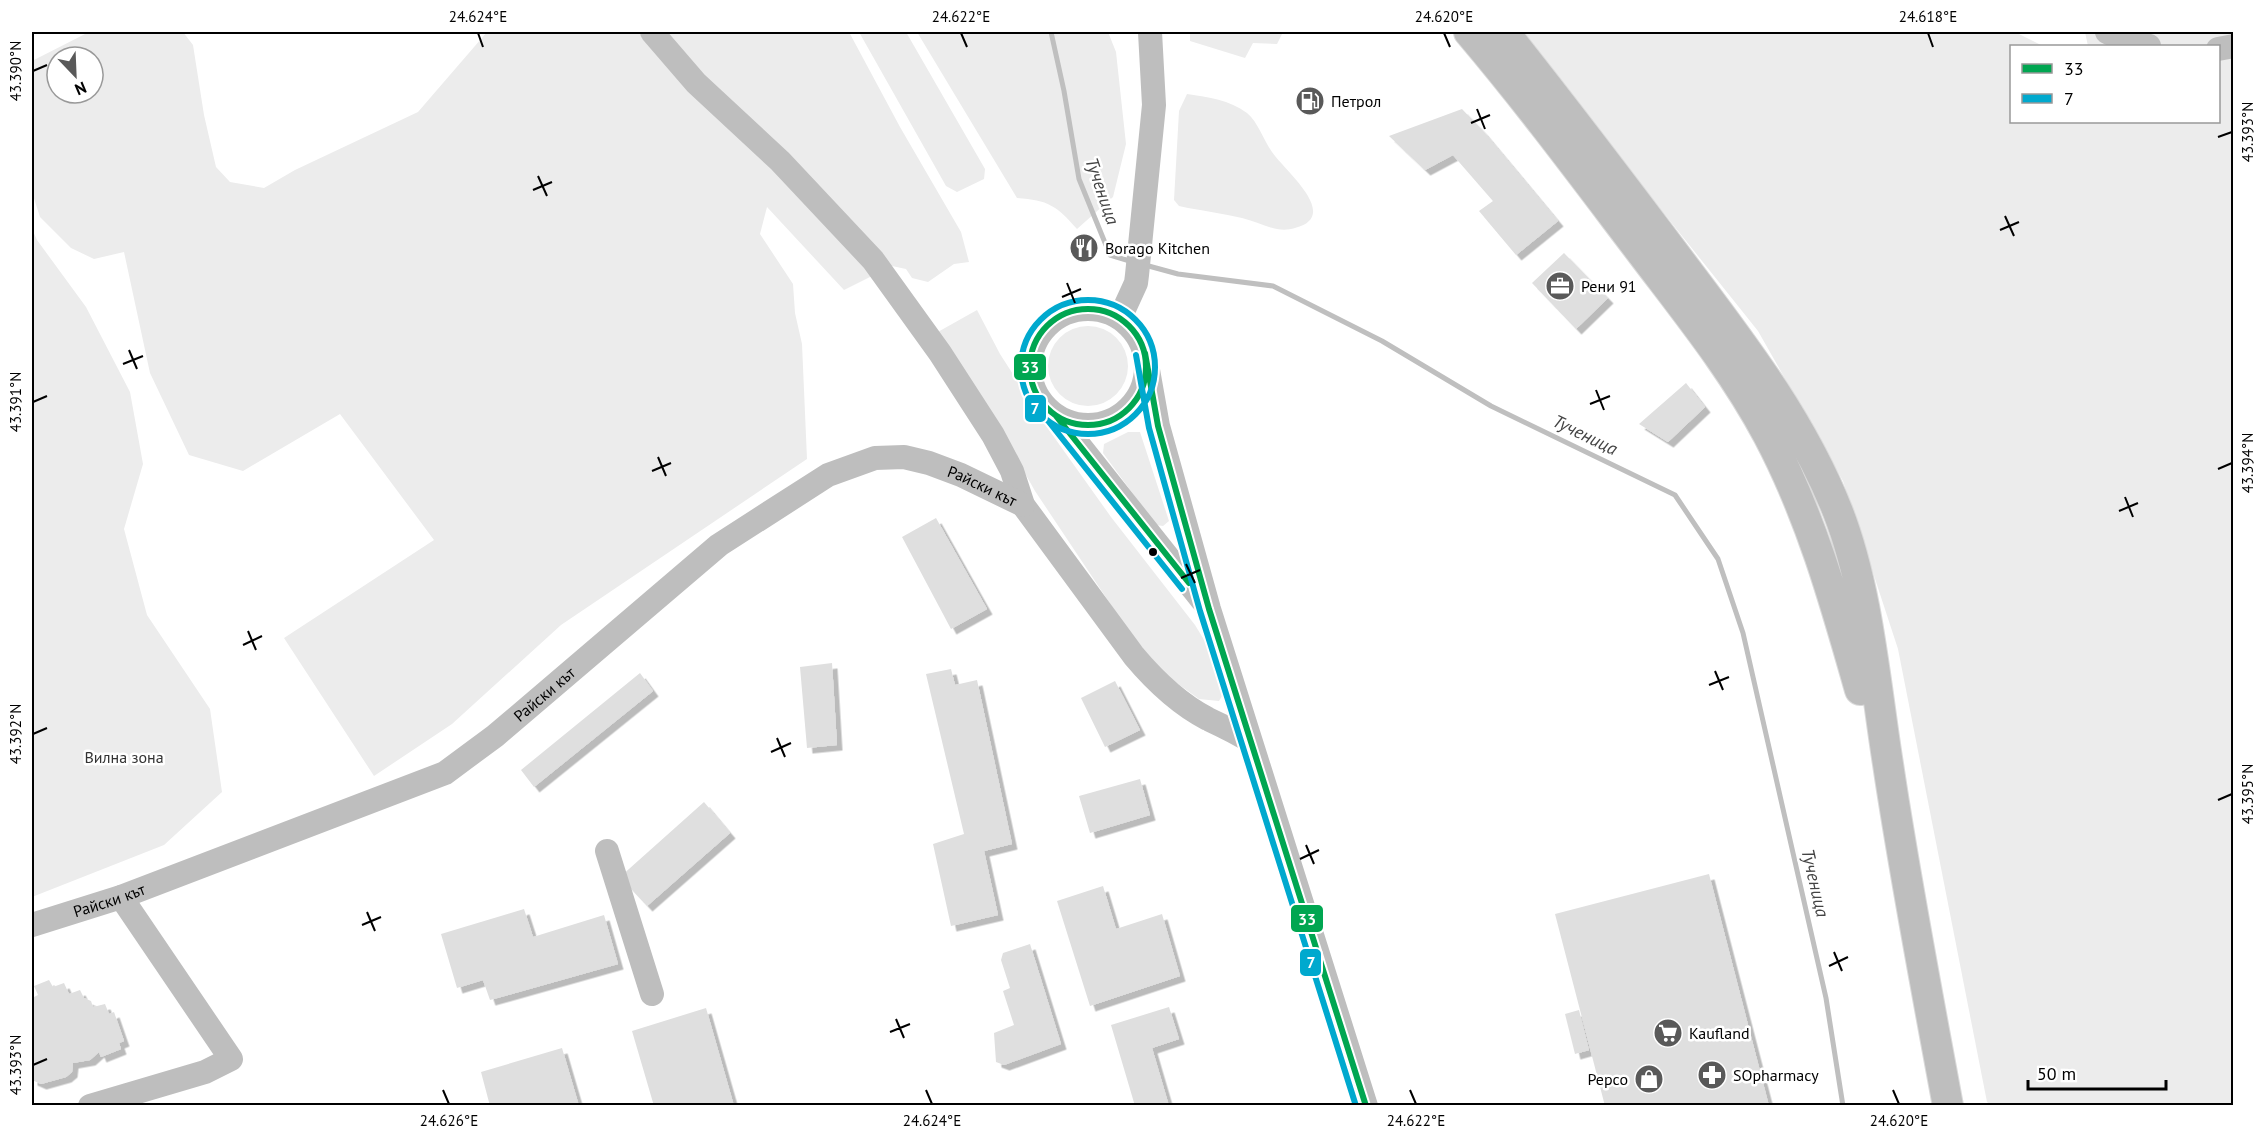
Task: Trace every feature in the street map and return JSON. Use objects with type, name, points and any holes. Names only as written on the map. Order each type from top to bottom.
[{"type":"main road","points":[[1469,32],[1584,176],[1694,323],[1739,385],[1768,435],[1797,496],[1823,561],[1898,829]]},
{"type":"main road","points":[[1504,32],[1599,152],[1777,393],[1809,449],[1839,515],[1859,583],[1898,829],[1948,1106]]},
{"type":"street","points":[[651,32],[696,83],[780,161],[873,260],[939,353],[993,435],[1012,471],[1023,505],[1151,677],[1173,696],[1208,719],[1250,741]]},
{"type":"street","points":[[1120,318],[1136,283],[1137,275],[1154,105],[1150,32]]},
{"type":"street","points":[[2107,32],[2121,39],[2145,45]]},
{"type":"street","points":[[1209,609],[1056,416],[1044,406],[1035,393],[1030,377],[1032,353],[1042,332],[1066,313],[1081,309],[1097,309],[1120,318],[1136,333],[1145,353],[1158,426],[1209,609],[1366,1106]]},
{"type":"street","points":[[1056,416],[1072,424],[1089,426],[1107,423],[1122,415],[1135,403],[1143,387],[1147,370],[1145,353]]},
{"type":"street","name":"Райски кът","points":[[32,925],[122,897],[445,773],[495,736],[719,545],[828,475],[875,458],[904,457],[929,463],[961,475],[1023,505]]},
{"type":"street","points":[[607,851],[652,994]]},
{"type":"street","points":[[90,1106],[159,1096],[231,1059],[122,897]]},
{"type":"green space","points":[[89,32],[183,32],[193,45],[204,115],[216,167],[230,182],[264,188],[295,170],[418,112],[487,32],[849,32],[900,127],[961,232],[969,262],[954,264],[928,282],[912,278],[906,269],[892,266],[844,290],[767,207],[760,234],[793,284],[795,313],[802,344],[807,459],[561,625],[452,724],[374,776],[284,638],[434,540],[340,414],[243,471],[189,455],[150,373],[124,252],[94,259],[71,248],[40,217],[32,192],[32,61],[45,54],[45,105],[105,105],[105,45],[63,45]]},
{"type":"green space","points":[[859,32],[906,32],[985,169],[984,179],[957,192],[946,186]]},
{"type":"green space","points":[[917,32],[1108,32],[1116,52],[1126,144],[1113,197],[1077,229],[1064,215],[1051,206],[1037,200],[1017,198]]},
{"type":"green space","points":[[1190,32],[1283,32],[1277,44],[1253,43],[1245,58],[1190,41]]},
{"type":"green space","points":[[1519,32],[2015,32],[2041,45],[2010,45],[2010,123],[2220,123],[2220,45],[2088,45],[2085,32],[2233,32],[2233,1105],[1992,1106],[1987,1102],[1898,649],[1843,481],[1758,331]]},
{"type":"green space","points":[[1187,94],[1226,102],[1251,117],[1272,152],[1306,192],[1312,203],[1313,214],[1308,222],[1295,228],[1281,230],[1242,218],[1179,206],[1174,200],[1179,111]]},
{"type":"green space","name":"Вилна зона","points":[[32,229],[37,240],[86,307],[130,392],[143,464],[124,529],[147,615],[210,709],[222,792],[164,845],[32,897]]},
{"type":"green space","points":[[977,310],[1000,354],[1049,430],[1111,517],[1195,625],[1209,648],[1225,691],[1219,701],[1199,699],[1167,676],[1129,632],[1035,491],[936,333]]},
{"type":"green space","points":[[1088,326],[1103,329],[1116,338],[1125,351],[1128,366],[1125,381],[1116,394],[1103,403],[1088,406],[1073,403],[1060,394],[1051,381],[1048,366],[1051,351],[1060,338],[1073,329]]},
{"type":"green space","points":[[1128,432],[1140,432],[1169,521],[1163,526],[1156,525],[1103,453],[1104,444]]},
{"type":"building","points":[[1462,109],[1558,221],[1516,255],[1479,211],[1493,201],[1453,155],[1425,170],[1389,136]]},
{"type":"building","points":[[1564,253],[1608,298],[1576,329],[1532,283]]},
{"type":"building","points":[[1686,383],[1705,407],[1668,442],[1639,424]]},
{"type":"building","points":[[936,518],[987,609],[951,629],[902,537]]},
{"type":"building","points":[[832,663],[837,745],[807,748],[800,667]]},
{"type":"building","points":[[951,669],[955,685],[977,680],[1012,844],[984,851],[998,915],[951,926],[933,844],[964,834],[926,674]]},
{"type":"building","points":[[640,673],[653,691],[534,787],[521,770]]},
{"type":"building","points":[[1115,681],[1140,730],[1105,747],[1081,698]]},
{"type":"building","points":[[1140,779],[1150,815],[1090,833],[1079,796]]},
{"type":"building","points":[[704,802],[730,833],[647,906],[620,877]]},
{"type":"building","name":"Kaufland","points":[[1709,874],[1769,1106],[1605,1106],[1555,914]]},
{"type":"building","points":[[1103,886],[1116,929],[1162,914],[1180,976],[1090,1006],[1057,901]]},
{"type":"building","points":[[524,909],[533,937],[604,915],[618,964],[490,1000],[483,980],[457,988],[441,934]]},
{"type":"building","points":[[1030,944],[1061,1044],[1004,1065],[996,1062],[994,1033],[1014,1025],[1003,991],[1010,988],[1001,960],[1003,953]]},
{"type":"building","points":[[49,980],[53,987],[64,983],[69,994],[80,990],[84,998],[91,1001],[93,1007],[105,1004],[109,1014],[114,1012],[124,1041],[119,1043],[121,1049],[101,1057],[99,1052],[90,1060],[73,1063],[72,1072],[66,1077],[41,1084],[32,1080],[32,998],[38,995],[34,986]]},
{"type":"building","points":[[1169,1007],[1179,1039],[1152,1048],[1169,1106],[1135,1106],[1111,1025]]},
{"type":"building","points":[[706,1008],[734,1106],[654,1106],[632,1031]]},
{"type":"building","points":[[1579,1010],[1589,1050],[1575,1054],[1565,1014]]},
{"type":"building","points":[[562,1048],[579,1106],[490,1106],[481,1072]]},
{"type":"waterway","name":"Тученица","points":[[1051,32],[1079,179],[1110,255],[1133,262]]},
{"type":"waterway","name":"Тученица","points":[[1145,265],[1178,274],[1273,286],[1382,341],[1491,406],[1675,495],[1718,559],[1743,633],[1826,998],[1843,1106]]},
{"type":"transit line","name":"7","points":[[1088,300],[1114,305],[1136,319],[1150,341],[1155,367],[1150,393],[1136,415],[1114,429],[1088,434],[1062,429],[1040,415],[1026,393],[1021,367],[1026,341],[1040,319],[1062,305],[1088,300]]},
{"type":"transit line","name":"33","points":[[1088,309],[1110,313],[1129,326],[1142,345],[1146,367],[1142,389],[1129,408],[1110,421],[1088,425],[1066,421],[1047,408],[1034,389],[1030,367],[1034,345],[1047,326],[1066,313],[1088,309]]},
{"type":"transit line","name":"33","points":[[1145,353],[1158,426],[1209,609],[1366,1106]]},
{"type":"transit line","name":"7","points":[[1136,355],[1149,428],[1200,611],[1356,1106]]},
{"type":"transit line","name":"33","points":[[1056,416],[1189,583]]},
{"type":"transit line","name":"7","points":[[1049,422],[1182,589]]},
{"type":"place","name":"Петрол","points":[[1310,101]]},
{"type":"place","name":"Borago Kitchen","points":[[1084,248]]},
{"type":"place","name":"Рени 91","points":[[1560,286]]},
{"type":"place","name":"Kaufland","points":[[1668,1033]]},
{"type":"place","name":"SOpharmacy","points":[[1712,1075]]},
{"type":"place","name":"Pepco","points":[[1649,1079]]}]
